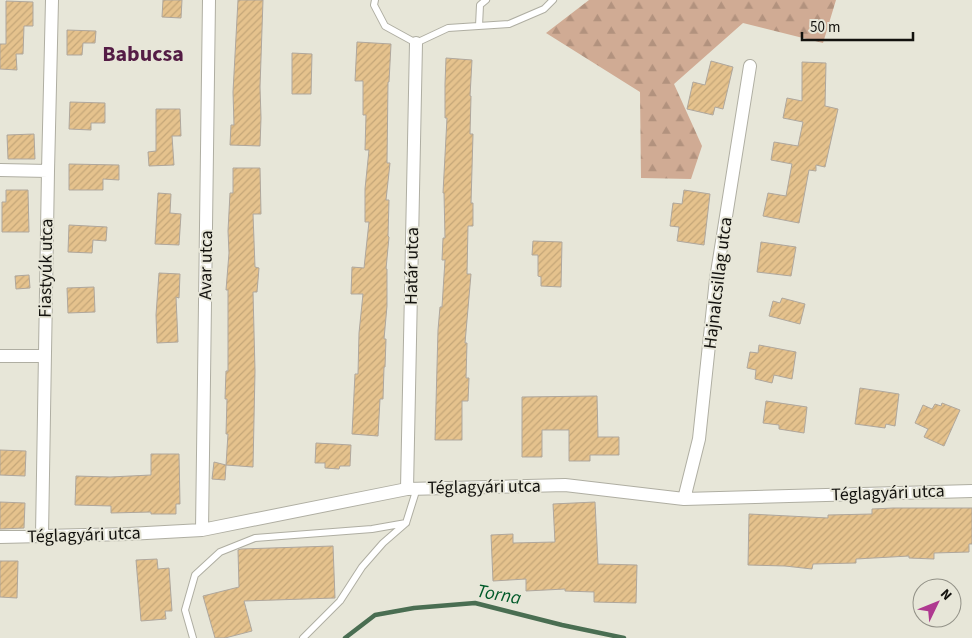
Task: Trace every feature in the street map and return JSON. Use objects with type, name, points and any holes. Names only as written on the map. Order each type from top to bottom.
[{"type":"street","name":"Fiastyúk utca","points":[[42,536],[52,0]]},
{"type":"street","name":"Avar utca","points":[[202,530],[209,0]]},
{"type":"street","name":"Határ utca","points":[[412,488],[416,43]]},
{"type":"street","name":"Hajnalcsillag utca","points":[[684,499],[699,439],[716,280],[750,66]]},
{"type":"street","points":[[0,170],[48,171]]},
{"type":"street","points":[[0,356],[45,356]]},
{"type":"street","name":"Téglagyári utca","points":[[0,537],[202,530],[412,488],[564,485],[684,499],[972,491]]},
{"type":"lane","points":[[375,0],[374,5],[385,26],[416,43],[448,28],[509,24],[544,9],[553,0]]},
{"type":"lane","points":[[479,26],[480,5],[486,0]]},
{"type":"lane","points":[[303,638],[340,601],[362,567],[383,543],[406,523],[412,488]]},
{"type":"lane","points":[[193,638],[185,610],[195,576],[220,552],[255,538],[346,531],[406,523]]},
{"type":"green space","points":[[589,0],[836,0],[823,43],[743,23],[674,84],[702,146],[691,179],[641,178],[640,92],[546,33]]},
{"type":"building","points":[[163,0],[182,0],[181,18],[162,17]]},
{"type":"building","points":[[238,0],[263,0],[260,146],[230,145],[231,125],[234,125],[233,92]]},
{"type":"building","points":[[6,1],[33,2],[33,26],[24,26],[23,54],[16,54],[17,70],[0,69],[0,44],[6,44]]},
{"type":"building","points":[[67,30],[96,31],[95,43],[83,43],[82,55],[67,55]]},
{"type":"building","points":[[357,42],[391,44],[388,82],[387,163],[390,163],[386,200],[389,200],[389,237],[386,269],[387,306],[384,339],[386,339],[383,399],[380,399],[378,436],[352,434],[355,374],[358,374],[359,333],[363,294],[351,294],[352,267],[364,268],[369,222],[365,222],[365,189],[369,150],[365,150],[366,115],[363,115],[363,81],[355,81]]},
{"type":"building","points":[[292,53],[312,54],[311,94],[292,94]]},
{"type":"building","points":[[446,58],[472,60],[470,134],[473,134],[471,203],[473,203],[473,226],[468,226],[467,274],[471,274],[465,343],[467,343],[466,378],[469,378],[468,401],[462,401],[462,440],[435,440],[438,330],[440,307],[442,307],[445,260],[442,260],[443,238],[445,238],[443,193],[447,118],[445,118]]},
{"type":"building","points":[[711,61],[733,67],[723,109],[715,107],[713,115],[687,109],[693,82],[705,85]]},
{"type":"building","points":[[802,62],[826,63],[825,106],[838,109],[825,167],[816,165],[816,171],[809,170],[799,223],[763,216],[768,193],[786,196],[792,164],[771,160],[774,142],[798,146],[803,122],[783,118],[787,98],[802,101]]},
{"type":"building","points":[[70,102],[105,103],[105,123],[91,123],[91,130],[69,129]]},
{"type":"building","points":[[156,109],[180,109],[181,136],[172,136],[174,165],[149,166],[148,152],[156,151]]},
{"type":"building","points":[[34,134],[35,159],[8,159],[7,135]]},
{"type":"building","points":[[69,164],[119,165],[119,180],[103,179],[103,190],[69,190]]},
{"type":"building","points":[[233,168],[260,168],[261,214],[253,214],[255,267],[259,268],[257,292],[253,292],[255,371],[253,467],[226,465],[228,434],[226,434],[227,399],[225,399],[226,371],[228,371],[228,290],[226,290],[230,193],[233,193]]},
{"type":"building","points":[[6,190],[28,190],[29,232],[2,232],[2,202],[6,202]]},
{"type":"building","points":[[684,190],[710,194],[704,245],[677,241],[679,227],[670,226],[673,203],[682,204]]},
{"type":"building","points":[[158,193],[171,194],[170,213],[181,214],[179,245],[155,244]]},
{"type":"building","points":[[69,225],[107,227],[106,241],[93,240],[92,253],[68,252]]},
{"type":"building","points":[[533,241],[562,242],[561,287],[541,286],[541,277],[538,276],[538,255],[532,255]]},
{"type":"building","points":[[761,242],[796,247],[791,276],[757,272]]},
{"type":"building","points":[[159,273],[180,274],[179,298],[176,297],[178,342],[157,343],[156,315]]},
{"type":"building","points":[[29,275],[30,288],[16,289],[15,276]]},
{"type":"building","points":[[94,287],[95,312],[68,313],[67,288]]},
{"type":"building","points":[[782,298],[805,304],[800,324],[769,316],[773,301],[780,303]]},
{"type":"building","points":[[759,345],[796,352],[792,379],[774,375],[772,383],[755,379],[756,370],[747,368],[750,352],[758,353]]},
{"type":"building","points":[[860,388],[899,394],[895,426],[886,424],[885,428],[855,424]]},
{"type":"building","points":[[597,396],[598,437],[619,437],[619,455],[590,455],[590,461],[569,461],[569,430],[542,430],[542,457],[522,457],[522,397]]},
{"type":"building","points":[[766,401],[807,407],[804,433],[779,429],[779,425],[763,423]]},
{"type":"building","points":[[942,403],[960,410],[944,446],[924,437],[928,429],[915,423],[923,405],[932,409],[935,404],[941,406]]},
{"type":"building","points":[[316,443],[351,445],[350,466],[340,466],[339,469],[325,468],[325,463],[315,463]]},
{"type":"building","points":[[0,450],[26,451],[25,476],[0,475]]},
{"type":"building","points":[[151,454],[179,454],[180,504],[176,504],[176,514],[151,514],[151,512],[111,513],[111,506],[75,505],[76,476],[151,475]]},
{"type":"building","points":[[214,462],[226,465],[225,480],[212,479]]},
{"type":"building","points":[[0,502],[25,503],[24,528],[0,529]]},
{"type":"building","points":[[595,502],[598,564],[637,565],[636,603],[594,602],[594,592],[565,591],[565,589],[526,591],[526,579],[493,581],[491,535],[513,534],[513,543],[555,542],[553,504]]},
{"type":"building","points":[[972,508],[972,544],[969,544],[969,552],[934,553],[934,559],[909,558],[909,556],[856,559],[856,563],[813,564],[812,569],[748,565],[749,514],[828,518],[828,515],[872,514],[872,509]]},
{"type":"building","points":[[333,546],[335,598],[244,601],[252,631],[225,638],[215,638],[203,596],[239,587],[238,550]]},
{"type":"building","points":[[157,559],[158,569],[169,568],[172,611],[165,611],[166,619],[141,621],[136,560]]},
{"type":"building","points":[[0,561],[18,561],[17,598],[0,597]]},
{"type":"waterway","name":"Torna","points":[[345,638],[375,615],[414,608],[475,603],[562,625],[624,638]]},
{"type":"district","name":"Babucsa","points":[[143,54]]}]
